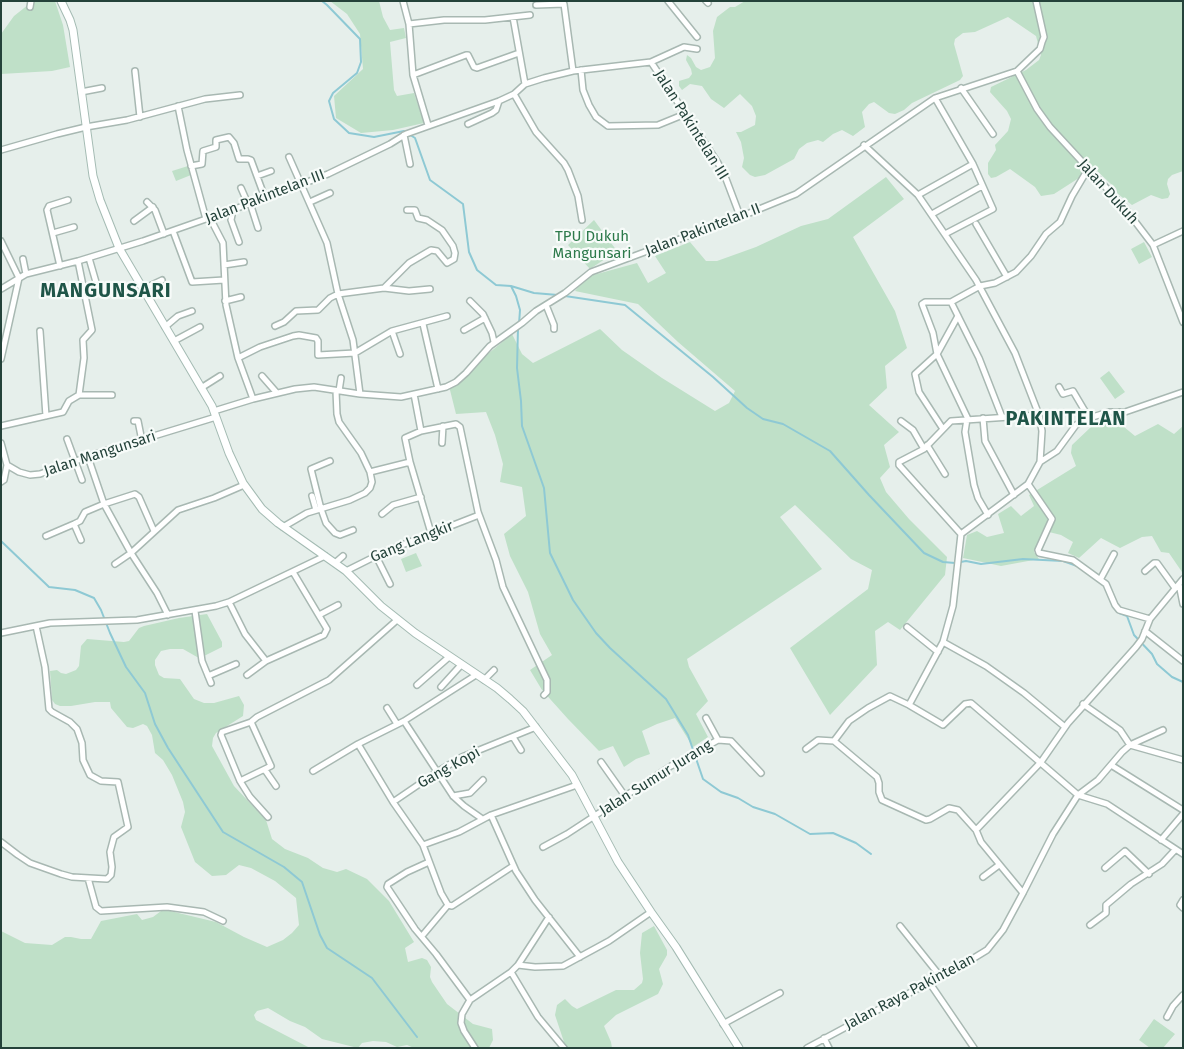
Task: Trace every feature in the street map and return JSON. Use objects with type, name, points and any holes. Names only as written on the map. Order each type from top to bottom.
[{"type":"main road","points":[[61,1],[70,20],[72,30],[96,188],[119,248],[215,414],[237,473],[244,485],[262,509],[283,527],[346,571],[398,620],[510,699],[536,727],[572,775],[618,862],[676,947],[739,1048]]},
{"type":"street","points":[[403,1],[409,24],[413,75],[428,126]]},
{"type":"street","points":[[668,1],[697,37]]},
{"type":"street","points":[[961,534],[1028,484],[1040,462],[1042,431],[1039,414],[1015,353],[980,286],[918,195],[864,146],[935,98],[1017,71],[1040,49],[1044,37],[1036,1]]},
{"type":"street","points":[[536,5],[566,3],[573,72]]},
{"type":"street","points":[[409,24],[444,20],[485,20],[530,15]]},
{"type":"street","points":[[512,17],[525,84]]},
{"type":"street","name":"Jalan Pakintelan III","points":[[1,289],[26,274],[89,258],[164,234],[328,174],[415,130],[499,101],[514,94],[525,84],[581,70],[651,62],[684,47],[696,49]]},
{"type":"street","points":[[413,75],[466,55],[468,55],[474,67],[477,68],[519,53]]},
{"type":"street","name":"Jalan Pakintelan III","points":[[651,62],[726,179],[740,216]]},
{"type":"street","points":[[581,70],[584,90],[589,105],[596,117],[608,126],[658,125],[685,114]]},
{"type":"street","points":[[136,71],[140,117]]},
{"type":"street","name":"Jalan Dukuh","points":[[1017,71],[1037,109],[1050,127],[1124,207],[1153,245],[1183,322]]},
{"type":"street","points":[[81,92],[102,88]]},
{"type":"street","points":[[961,88],[993,134]]},
{"type":"street","points":[[514,94],[536,132],[564,162],[578,196],[582,220]]},
{"type":"street","points":[[1,150],[86,127],[140,117],[206,99],[240,95]]},
{"type":"street","points":[[935,98],[973,164],[993,209],[945,234]]},
{"type":"street","points":[[468,124],[492,113],[496,110],[499,101]]},
{"type":"street","points":[[178,106],[191,166],[208,219],[224,243],[225,301],[238,358],[253,399]]},
{"type":"street","points":[[405,135],[410,164]]},
{"type":"street","points":[[191,166],[202,164],[203,151],[215,147],[216,140],[226,137],[231,139],[239,159],[251,160],[265,198]]},
{"type":"street","name":"Jalan Pakintelan II","points":[[215,414],[276,392],[314,387],[360,394],[401,396],[438,389],[456,382],[494,342],[565,293],[591,272],[796,194],[864,146]]},
{"type":"street","points":[[289,157],[327,244],[338,294],[355,352],[360,394]]},
{"type":"street","points":[[918,195],[973,164]]},
{"type":"street","points":[[988,515],[974,485],[965,432],[967,419],[938,354],[933,333],[922,304],[925,302],[951,302],[980,286],[995,283],[1016,272],[1022,267],[1046,234],[1060,222],[1072,196],[1088,169]]},
{"type":"street","points":[[257,176],[271,171]]},
{"type":"street","points":[[932,214],[982,186]]},
{"type":"street","points":[[241,188],[258,228]]},
{"type":"street","points":[[310,202],[330,193]]},
{"type":"street","points":[[60,266],[48,207],[68,200]]},
{"type":"street","points":[[147,202],[153,207],[164,234]]},
{"type":"street","points":[[134,221],[153,207]]},
{"type":"street","points":[[231,210],[231,220],[239,242]]},
{"type":"street","points":[[384,288],[409,263],[426,252],[433,249],[437,251],[447,263],[451,262],[455,257],[453,246],[442,230],[427,220],[418,218],[415,210],[407,210]]},
{"type":"street","points":[[976,224],[1007,277]]},
{"type":"street","points":[[53,233],[74,227]]},
{"type":"street","points":[[173,231],[192,282],[224,280]]},
{"type":"street","points":[[1153,245],[1183,231]]},
{"type":"street","points":[[1,241],[19,278],[1,359]]},
{"type":"street","points":[[89,258],[98,289]]},
{"type":"street","points":[[24,259],[26,274]]},
{"type":"street","points":[[78,261],[92,330],[83,340],[84,358],[79,395]]},
{"type":"street","points":[[224,265],[244,262]]},
{"type":"street","points":[[143,289],[162,280]]},
{"type":"street","points":[[275,326],[284,322],[296,311],[318,310],[330,298],[338,294],[384,288],[409,291],[430,289]]},
{"type":"street","points":[[225,301],[241,297]]},
{"type":"street","points":[[470,301],[481,311],[494,342]]},
{"type":"street","points":[[1176,304],[1183,301]]},
{"type":"street","points":[[951,302],[979,358],[1002,417]]},
{"type":"street","points":[[546,305],[554,329]]},
{"type":"street","points":[[165,327],[178,316],[192,311]]},
{"type":"street","points":[[238,358],[260,347],[293,336],[316,338],[318,341],[317,354],[319,355],[355,352],[392,331],[447,316]]},
{"type":"street","points":[[943,429],[919,392],[914,374],[938,354],[958,316]]},
{"type":"street","points":[[464,330],[485,318]]},
{"type":"street","points":[[423,324],[438,389]]},
{"type":"street","points":[[174,341],[200,327]]},
{"type":"street","points":[[40,331],[46,416]]},
{"type":"street","points":[[392,331],[400,354]]},
{"type":"street","points":[[201,388],[220,376]]},
{"type":"street","points":[[262,376],[276,392]]},
{"type":"street","points":[[283,527],[301,516],[350,500],[365,493],[370,488],[372,482],[370,472],[360,453],[339,422],[337,414],[338,391],[342,378]]},
{"type":"street","points":[[1059,388],[1063,394],[1073,391],[1088,418]]},
{"type":"street","points":[[1040,462],[1057,451],[1076,425],[1088,418],[1109,412],[1125,412],[1183,392]]},
{"type":"street","points":[[414,394],[421,431]]},
{"type":"street","points":[[1,426],[63,412],[69,401],[79,395],[112,395]]},
{"type":"street","name":"Jalan Mangunsari","points":[[7,465],[19,472],[30,475],[40,474],[75,461],[142,441],[215,414]]},
{"type":"street","points":[[909,705],[943,642],[954,606],[961,534],[899,462],[926,447],[951,422],[967,419],[1039,414]]},
{"type":"street","points":[[983,418],[985,441],[1014,495]]},
{"type":"street","points":[[134,421],[138,421],[142,441]]},
{"type":"street","points":[[901,421],[913,430],[945,474]]},
{"type":"street","points":[[431,533],[410,462],[405,438],[421,431],[456,424],[460,427],[479,515],[496,560],[502,586],[547,680],[548,692],[544,695]]},
{"type":"street","points":[[442,443],[443,426]]},
{"type":"street","points":[[67,438],[82,480]]},
{"type":"street","points":[[1,442],[7,465],[4,480],[1,482]]},
{"type":"street","points":[[88,457],[104,504],[168,615]]},
{"type":"street","points":[[318,510],[311,468],[330,461]]},
{"type":"street","points":[[370,472],[410,462]]},
{"type":"street","points":[[1028,484],[1052,519],[1038,550],[1039,553],[1073,560],[1100,578],[1108,586],[1117,608],[1150,619]]},
{"type":"street","points":[[114,564],[131,553],[180,508],[214,498],[244,485]]},
{"type":"street","points":[[46,536],[80,521],[85,512],[132,495],[137,495],[154,531]]},
{"type":"street","points":[[312,496],[326,523],[335,533],[340,535],[353,530]]},
{"type":"street","points":[[382,514],[393,505],[421,497]]},
{"type":"street","name":"Gang Langkir","points":[[346,571],[376,556],[479,515]]},
{"type":"street","points":[[74,524],[81,540]]},
{"type":"street","points":[[1100,578],[1114,554]]},
{"type":"street","points":[[1,633],[50,623],[137,620],[194,611],[229,602],[325,556]]},
{"type":"street","points":[[335,563],[343,556]]},
{"type":"street","points":[[376,556],[390,584]]},
{"type":"street","points":[[1145,571],[1154,563],[1157,563],[1179,584],[1183,604]]},
{"type":"street","points":[[247,675],[266,661],[324,635],[326,629],[320,615],[293,572]]},
{"type":"street","points":[[976,830],[1041,762],[1083,704],[1136,647],[1150,619],[1179,584]]},
{"type":"street","points":[[229,602],[245,634],[266,661]]},
{"type":"street","points":[[320,615],[338,605]]},
{"type":"street","points":[[194,611],[202,662],[211,683]]},
{"type":"street","points":[[268,817],[250,797],[240,781],[221,735],[222,732],[251,722],[270,710],[329,680],[398,620]]},
{"type":"street","points":[[1,842],[30,863],[61,874],[88,878],[110,878],[112,867],[110,852],[114,837],[126,828],[129,823],[118,782],[102,781],[90,775],[83,760],[82,743],[77,729],[50,709],[45,667],[36,626]]},
{"type":"street","points":[[907,627],[938,652]]},
{"type":"street","points":[[1145,631],[1183,662]]},
{"type":"street","points":[[943,642],[986,666],[1024,693],[1065,727]]},
{"type":"street","points":[[417,685],[449,656]]},
{"type":"street","points":[[208,676],[236,664]]},
{"type":"street","points":[[441,687],[461,665]]},
{"type":"street","points":[[484,680],[494,670]]},
{"type":"street","points":[[314,771],[358,744],[404,721],[476,675]]},
{"type":"street","points":[[834,741],[849,721],[885,698],[892,697],[943,725],[965,704],[972,703],[1078,795],[1107,804],[1183,854]]},
{"type":"street","points":[[1083,704],[1120,730],[1130,746],[1183,760]]},
{"type":"street","points":[[387,708],[397,724]]},
{"type":"street","name":"Jalan Sumur Jurang","points":[[706,718],[718,740]]},
{"type":"street","points":[[404,721],[453,796],[481,818]]},
{"type":"street","points":[[240,781],[271,766],[251,722]]},
{"type":"street","name":"Gang Kopi","points":[[392,802],[462,757],[536,727]]},
{"type":"street","name":"Jalan Raya Pakintelan","points":[[807,1048],[987,950],[1003,930],[1053,834],[1078,795],[1098,780],[1122,752],[1130,746],[1163,730]]},
{"type":"street","points":[[513,737],[521,750]]},
{"type":"street","name":"Jalan Sumur Jurang","points":[[543,847],[686,757],[718,740],[731,741],[761,773]]},
{"type":"street","points":[[806,749],[818,740],[834,741],[877,777],[880,797],[886,802],[926,820],[949,808],[953,808],[963,814],[976,830],[981,842],[1023,893]]},
{"type":"street","points":[[358,744],[392,802],[423,845],[441,893],[448,905]]},
{"type":"street","points":[[601,762],[625,796]]},
{"type":"street","points":[[1111,765],[1183,812],[1161,840]]},
{"type":"street","points":[[265,770],[276,786]]},
{"type":"street","points":[[453,796],[470,793],[483,780]]},
{"type":"street","points":[[423,845],[459,832],[481,818],[577,785]]},
{"type":"street","points":[[490,815],[513,866],[535,900],[580,957]]},
{"type":"street","points":[[1090,926],[1106,913],[1106,905],[1131,884],[1162,864],[1175,850]]},
{"type":"street","points":[[1105,868],[1125,851],[1149,874]]},
{"type":"street","points":[[429,862],[407,872],[386,887],[414,929],[422,936],[470,1000]]},
{"type":"street","points":[[983,877],[999,865]]},
{"type":"street","points":[[422,936],[448,905],[452,906],[513,866]]},
{"type":"street","points":[[88,878],[96,907],[101,911],[167,907],[204,912],[223,921]]},
{"type":"street","points":[[1183,900],[1180,906],[1183,908]]},
{"type":"street","points":[[518,965],[563,966],[609,941],[651,912]]},
{"type":"street","points":[[475,1048],[464,1031],[461,1023],[462,1014],[470,1000],[518,965],[549,917]]},
{"type":"street","points":[[900,926],[940,976]]},
{"type":"street","points":[[510,972],[538,1016],[564,1048]]},
{"type":"street","points":[[930,982],[974,1048]]},
{"type":"street","points":[[723,1024],[780,993]]},
{"type":"street","points":[[1167,1017],[1173,1006],[1183,995]]},
{"type":"street","points":[[824,1038],[830,1048]]},
{"type":"green space","points":[[33,1],[55,1],[63,25],[70,67],[52,71],[1,74],[1,34],[14,16]]},
{"type":"green space","points":[[330,1],[379,1],[383,17],[390,30],[404,28],[406,38],[390,42],[394,90],[397,96],[414,93],[424,123],[393,130],[361,133],[336,118],[334,96],[363,69],[360,34],[347,14]]},
{"type":"green space","points":[[745,1],[1183,1],[1183,171],[1172,175],[1168,179],[1167,184],[1170,194],[1168,198],[1162,199],[1151,195],[1132,205],[1118,194],[1112,185],[1095,169],[1054,194],[1041,196],[1035,187],[1010,169],[991,178],[988,174],[988,163],[996,150],[995,145],[1008,131],[1011,119],[1007,111],[990,92],[991,87],[1026,70],[1039,60],[1041,55],[1036,36],[1008,17],[975,32],[963,33],[955,39],[954,44],[963,76],[960,80],[912,103],[904,110],[895,114],[889,113],[874,102],[869,104],[862,112],[865,127],[853,136],[842,130],[823,142],[818,140],[807,143],[799,149],[794,159],[765,175],[755,177],[742,167],[744,158],[741,142],[736,132],[741,132],[755,125],[756,116],[752,106],[740,94],[724,108],[711,99],[702,86],[690,84],[682,90],[679,86],[679,81],[689,78],[692,74],[686,60],[687,55],[696,67],[701,70],[710,67],[715,58],[713,31],[717,17],[730,7],[735,7]]},
{"type":"green space","points":[[188,166],[191,175],[176,181],[172,171]]},
{"type":"green space","points":[[886,177],[904,199],[853,237],[895,311],[907,348],[885,366],[887,388],[869,405],[899,432],[884,445],[890,467],[880,478],[886,492],[909,519],[947,557],[945,575],[900,630],[888,622],[875,631],[877,665],[830,715],[790,648],[868,589],[872,570],[851,559],[795,505],[780,517],[822,569],[687,659],[689,667],[708,701],[696,714],[708,737],[693,747],[675,718],[657,724],[642,731],[650,754],[636,759],[624,767],[613,746],[599,751],[542,690],[530,670],[552,655],[540,634],[528,592],[510,556],[504,534],[526,516],[522,487],[500,482],[503,464],[486,412],[456,414],[449,386],[512,334],[522,354],[533,363],[600,329],[622,350],[715,411],[729,403],[735,391],[678,342],[638,304],[575,291],[586,277],[637,263],[648,283],[666,273],[655,256],[690,242],[706,261],[717,261],[756,247],[801,226],[828,219]]},
{"type":"green space","name":"TPU Dukuh Mangunsari","points":[[594,220],[617,251],[590,269],[568,245]]},
{"type":"green space","points":[[1144,242],[1152,257],[1139,264],[1131,249]]},
{"type":"green space","points":[[1109,371],[1125,392],[1115,399],[1100,378]]},
{"type":"green space","points":[[1118,422],[1135,436],[1158,424],[1174,434],[1183,426],[1182,572],[1169,553],[1161,552],[1152,536],[1142,537],[1120,548],[1101,538],[1079,558],[1068,553],[1073,542],[1061,535],[1045,531],[1034,552],[1039,559],[1001,566],[963,558],[967,535],[977,531],[987,537],[1004,533],[998,514],[1011,506],[1021,516],[1034,506],[1029,495],[1076,466],[1071,453],[1072,445],[1091,427]]},
{"type":"green space","points":[[416,553],[422,566],[406,572],[401,559]]},
{"type":"green space","points":[[207,614],[222,642],[222,647],[202,657],[197,657],[183,649],[161,651],[155,660],[159,675],[164,678],[180,679],[194,699],[204,703],[214,703],[239,696],[244,705],[243,716],[216,733],[212,746],[234,786],[266,820],[272,839],[285,849],[308,858],[323,868],[337,872],[346,869],[367,879],[389,901],[414,942],[405,948],[408,962],[422,958],[427,960],[431,967],[430,977],[432,982],[447,1004],[473,1024],[492,1029],[493,1040],[489,1048],[414,1048],[407,1045],[397,1047],[386,1042],[373,1041],[362,1043],[358,1048],[322,1039],[305,1027],[290,1021],[268,1008],[257,1011],[254,1015],[256,1020],[310,1048],[1,1048],[1,931],[25,943],[52,945],[65,937],[91,939],[101,921],[137,914],[142,920],[166,910],[216,922],[267,947],[283,940],[299,925],[296,898],[275,881],[251,868],[239,865],[226,875],[212,876],[195,862],[181,827],[185,812],[183,802],[172,775],[163,760],[155,753],[152,735],[147,726],[143,724],[133,728],[127,727],[111,708],[110,702],[60,706],[52,700],[50,671],[57,670],[66,674],[76,670],[79,666],[81,646],[87,639],[129,641],[139,628],[144,626]]},
{"type":"green space","points":[[654,926],[667,950],[667,955],[659,969],[663,984],[658,994],[616,1015],[604,1026],[612,1048],[560,1048],[564,1042],[555,1015],[557,1005],[565,999],[577,1009],[616,990],[634,990],[642,983],[643,979],[640,953],[642,933]]},
{"type":"green space","points":[[1154,1019],[1175,1034],[1163,1048],[1150,1048],[1139,1040]]},
{"type":"waterway","points":[[322,1],[360,39],[361,62],[357,73],[333,93],[329,101],[334,119],[349,133],[374,137],[404,131],[415,138],[430,180],[463,204],[469,252],[477,270],[496,285],[511,286],[534,293],[558,295]]},
{"type":"waterway","points":[[511,286],[520,310],[519,324]]},
{"type":"waterway","points":[[565,296],[625,305],[713,377],[747,408],[763,419],[783,424],[830,451],[924,553],[943,562],[955,563],[966,561],[981,564],[1023,559],[1063,561],[1077,566]]},
{"type":"waterway","points":[[518,328],[517,368],[522,426],[544,488],[550,553],[573,600],[596,633],[610,648],[666,699],[688,735],[703,779],[721,792],[738,798],[753,807],[775,814],[810,834],[833,833],[856,843],[871,854]]},
{"type":"waterway","points":[[1,541],[49,587],[75,590],[94,598],[126,667],[145,693],[155,724],[168,748],[223,832],[284,867],[302,882],[320,935],[327,948],[372,978],[417,1037]]},
{"type":"waterway","points":[[1112,604],[1119,613],[1127,616],[1134,635],[1152,654],[1157,664],[1172,677],[1183,682]]},
{"type":"district","name":"MANGUNSARI","points":[[106,291]]},
{"type":"district","name":"PAKINTELAN","points":[[1066,419]]}]
